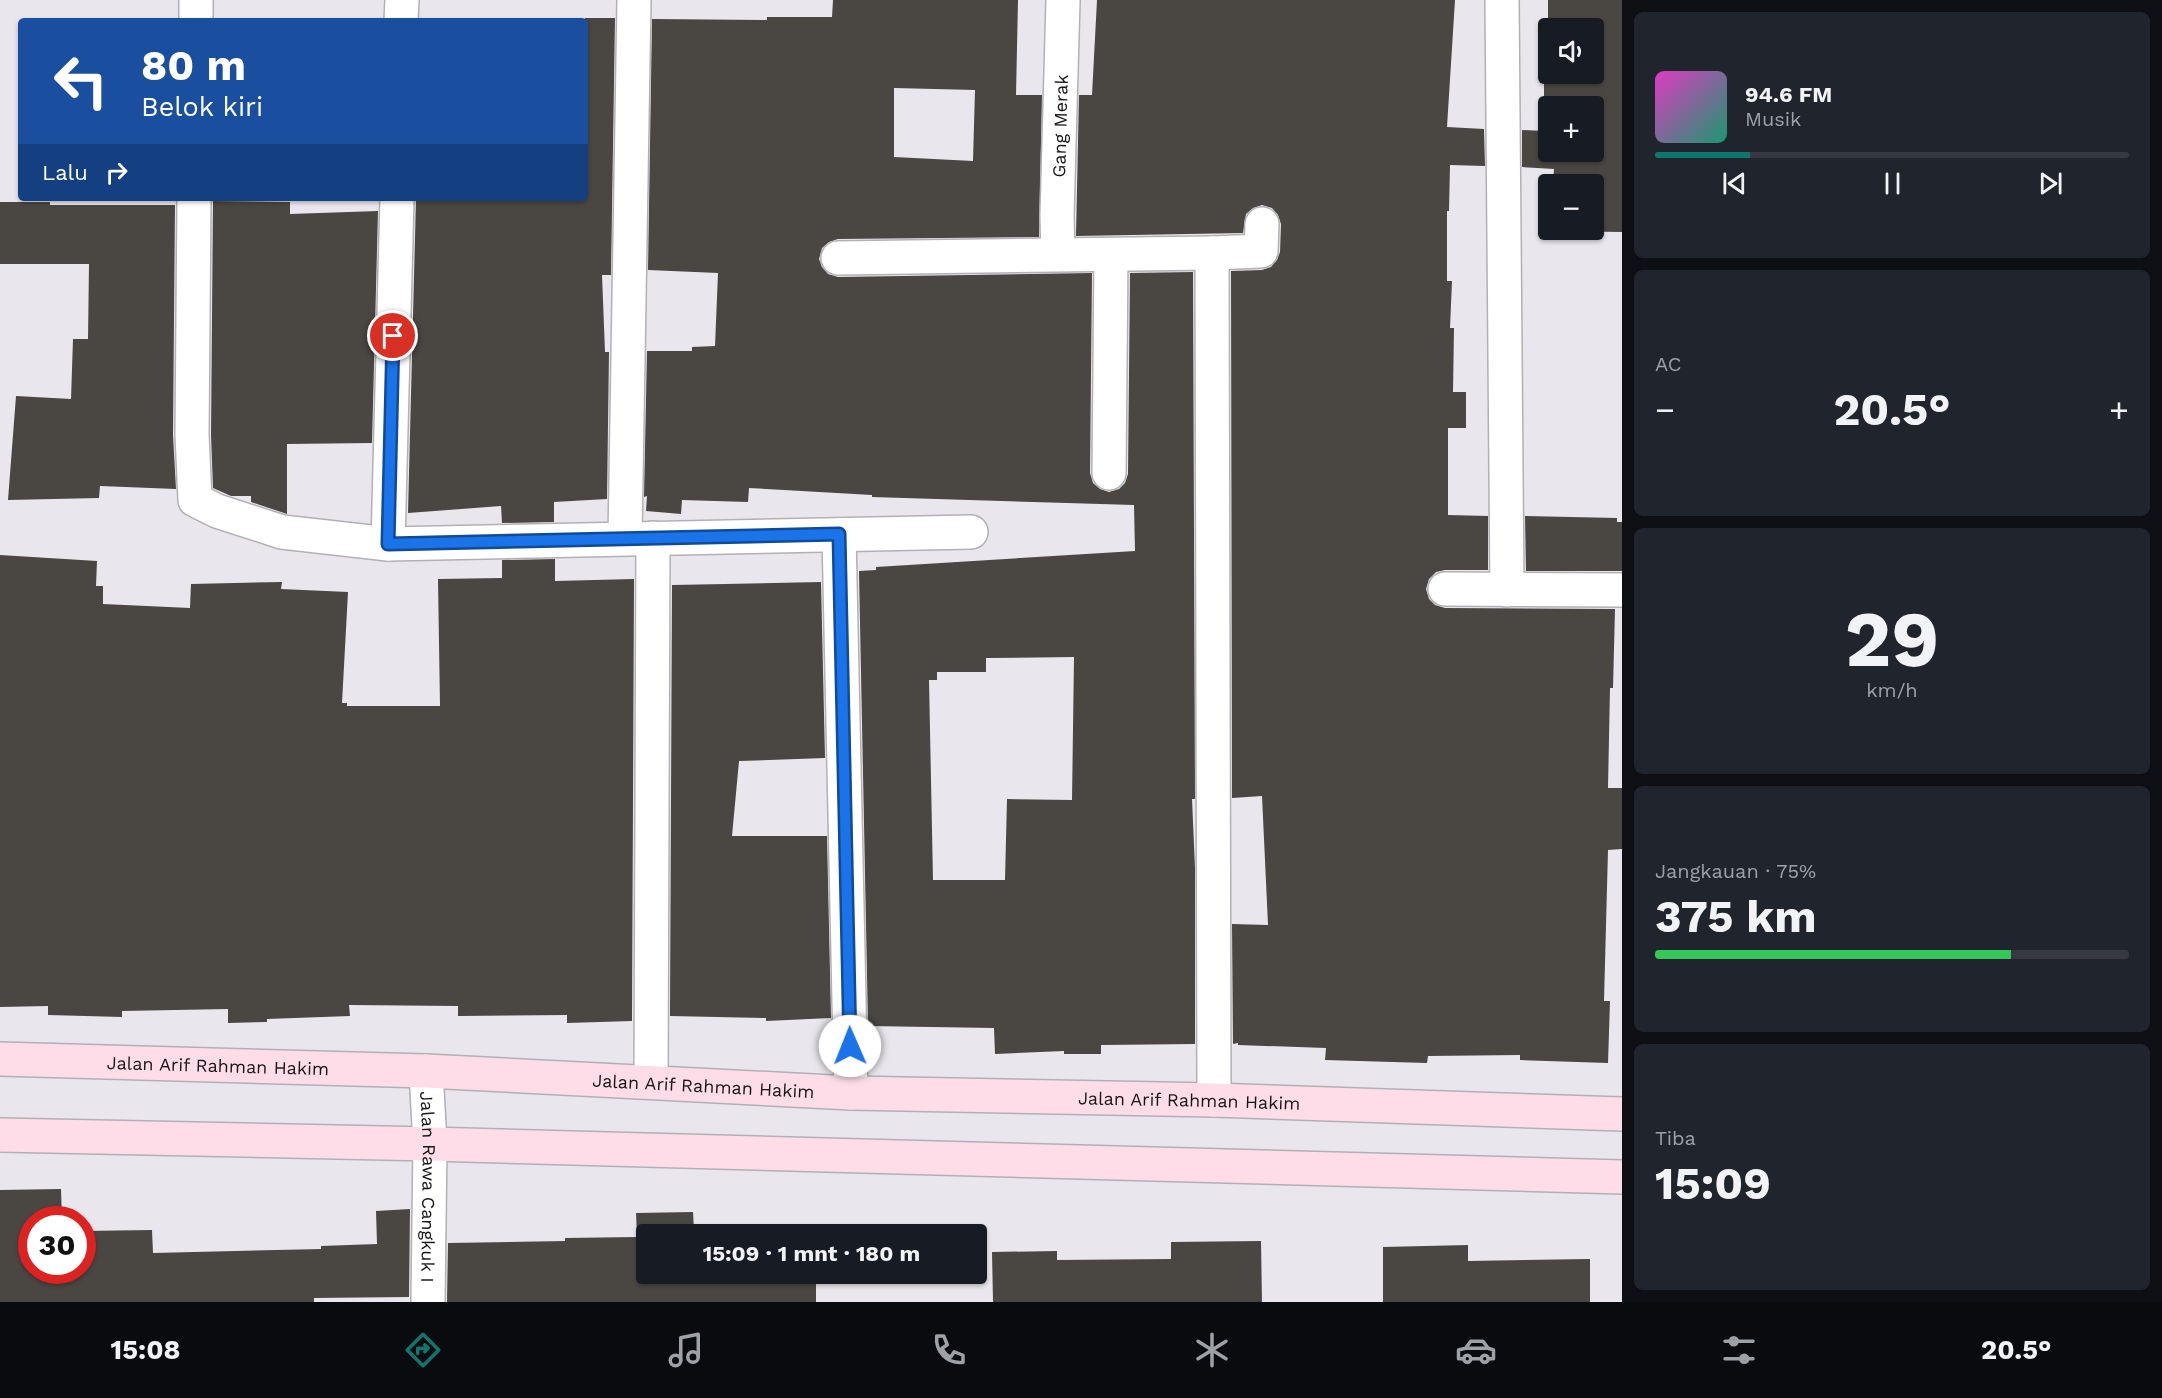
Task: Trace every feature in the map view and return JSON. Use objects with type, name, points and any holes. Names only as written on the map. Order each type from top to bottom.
[{"type":"main road","name":"Jalan Arif Rahman Hakim","points":[[0,1059],[426,1071],[851,1093],[1214,1101],[1622,1114]]},
{"type":"main road","points":[[0,1135],[430,1144],[1622,1177]]},
{"type":"street","points":[[196,0],[196,18]]},
{"type":"street","points":[[401,18],[402,0]]},
{"type":"street","points":[[634,0],[639,538],[651,1082]]},
{"type":"street","name":"Gang Merak","points":[[1058,254],[1057,209],[1063,0]]},
{"type":"street","points":[[1502,0],[1507,590]]},
{"type":"street","points":[[194,201],[192,435],[195,500],[217,511],[282,532],[388,544],[971,532]]},
{"type":"street","points":[[388,544],[397,201]]},
{"type":"street","points":[[838,258],[1261,251],[1262,224]]},
{"type":"street","points":[[1212,253],[1214,1101]]},
{"type":"street","points":[[1109,473],[1111,255]]},
{"type":"street","points":[[839,534],[851,1093]]},
{"type":"street","points":[[1445,589],[1622,590]]},
{"type":"street","name":"Jalan Rawa Cangkuk I","points":[[426,1071],[430,1144],[428,1302]]},
{"type":"building","points":[[833,0],[1018,0],[1016,95],[1042,95],[1039,237],[838,239],[822,248],[819,259],[828,274],[838,277],[1092,273],[1090,473],[1093,483],[1100,489],[1109,492],[1119,489],[1125,483],[1128,474],[1130,273],[1193,272],[1195,799],[1192,799],[1195,868],[1195,1044],[1101,1045],[1101,1054],[1064,1054],[1064,1051],[995,1054],[994,1028],[868,1026],[859,571],[876,570],[876,567],[1135,551],[1134,505],[872,497],[872,495],[749,488],[748,502],[682,500],[681,514],[646,511],[647,496],[644,497],[647,351],[692,351],[692,347],[715,346],[718,273],[648,270],[652,19],[767,20],[767,17],[832,17]],"holes":[[[894,88],[975,90],[973,161],[894,157]],[[1074,657],[1072,800],[1007,799],[1005,880],[933,880],[929,680],[937,680],[937,672],[986,672],[986,658]]]},
{"type":"building","points":[[1097,0],[1455,0],[1447,127],[1484,129],[1485,166],[1450,165],[1449,211],[1447,211],[1447,281],[1452,281],[1450,328],[1454,328],[1453,392],[1466,392],[1466,428],[1448,428],[1448,515],[1488,516],[1488,570],[1436,572],[1429,579],[1426,589],[1429,599],[1435,605],[1445,608],[1615,609],[1613,688],[1610,688],[1608,788],[1622,788],[1622,849],[1608,850],[1604,1001],[1610,1001],[1608,1063],[1520,1060],[1520,1055],[1428,1056],[1427,1063],[1325,1060],[1326,1048],[1233,1044],[1232,924],[1268,925],[1262,796],[1232,798],[1231,271],[1262,270],[1271,267],[1280,252],[1281,224],[1272,208],[1262,205],[1246,214],[1243,233],[1076,236],[1079,95],[1092,95]]},
{"type":"building","points":[[1548,0],[1622,0],[1622,232],[1604,232],[1604,174],[1554,174],[1554,169],[1522,167],[1522,130],[1538,131],[1538,162],[1604,162],[1604,96],[1544,96],[1544,84],[1604,84],[1604,18],[1548,18]]},
{"type":"building","points":[[588,18],[615,18],[611,275],[602,275],[605,352],[609,352],[607,499],[554,502],[554,522],[502,523],[501,506],[408,513],[416,201],[588,201]]},
{"type":"building","points":[[213,201],[290,202],[290,214],[378,211],[372,443],[287,444],[287,514],[251,502],[251,496],[231,496],[213,488],[211,435]]},
{"type":"building","points":[[0,202],[50,202],[50,205],[175,205],[173,435],[176,489],[100,486],[99,498],[8,500],[16,396],[71,399],[73,339],[88,339],[89,264],[0,264]]},
{"type":"building","points":[[1525,516],[1617,518],[1617,522],[1622,522],[1622,571],[1526,571]]},
{"type":"building","points":[[0,555],[97,561],[96,586],[103,586],[103,604],[190,608],[191,584],[282,582],[281,589],[348,592],[342,703],[347,703],[347,706],[440,706],[438,579],[502,578],[502,560],[555,559],[555,581],[634,579],[632,1021],[567,1023],[567,1015],[458,1016],[458,1006],[349,1005],[350,1016],[228,1023],[228,1009],[122,1011],[122,1017],[48,1015],[48,1006],[0,1007]]},
{"type":"building","points":[[821,582],[825,758],[739,761],[732,836],[827,836],[831,1018],[766,1021],[766,1018],[670,1016],[672,585]]},
{"type":"building","points":[[61,1189],[62,1206],[18,1206],[18,1284],[96,1284],[96,1231],[152,1230],[153,1253],[321,1249],[321,1246],[377,1244],[376,1211],[410,1209],[409,1297],[314,1298],[314,1302],[0,1302],[0,1190]]},
{"type":"building","points":[[693,1212],[694,1224],[636,1224],[636,1213]]},
{"type":"building","points":[[636,1237],[636,1284],[816,1284],[816,1302],[447,1302],[448,1243],[565,1241],[565,1238]]},
{"type":"building","points":[[1261,1241],[1262,1302],[993,1302],[992,1252],[1057,1251],[1057,1260],[1171,1259],[1171,1242]]},
{"type":"building","points":[[1468,1245],[1468,1261],[1590,1259],[1590,1302],[1383,1302],[1383,1247]]},
{"type":"route","points":[[393,336],[388,544],[839,534],[850,1046]]}]
